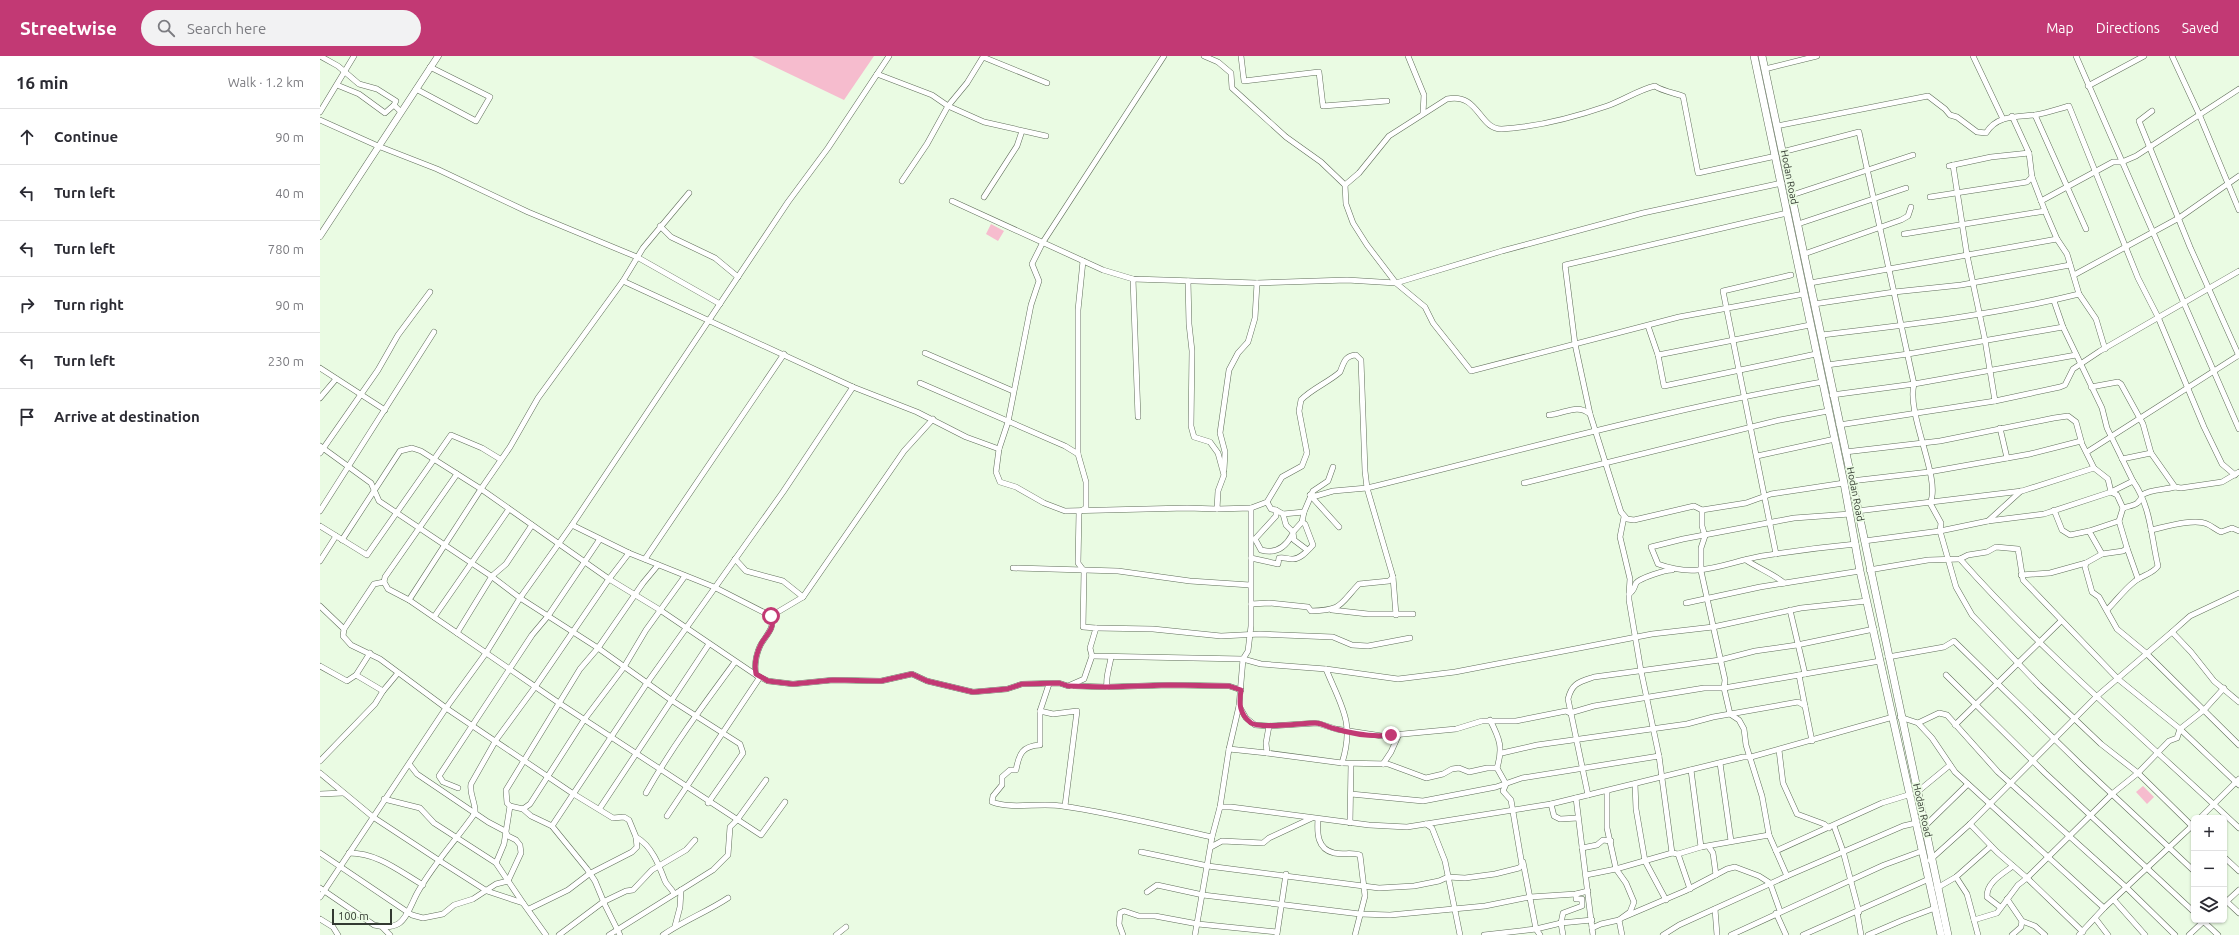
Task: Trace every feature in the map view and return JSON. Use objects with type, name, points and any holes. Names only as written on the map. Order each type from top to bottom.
[{"type":"main road","name":"Hodan Road","points":[[1754,56],[1782,183],[1834,439],[1857,511],[1864,541],[1888,658],[1908,795],[1936,908],[1941,935]]},
{"type":"main road","name":"Hodan Road","points":[[1762,56],[1845,452],[1850,514],[1860,571],[1880,660],[1897,717],[1916,793],[1948,935]]},
{"type":"street","points":[[320,56],[345,72],[359,84],[377,89],[396,101],[394,106],[384,113],[359,94],[337,85]]},
{"type":"street","points":[[320,112],[354,56]]},
{"type":"street","points":[[320,236],[438,56]]},
{"type":"street","points":[[320,897],[322,890],[350,853],[384,799],[410,765],[446,708],[486,653],[520,598],[572,525],[738,277],[889,56]]},
{"type":"street","points":[[902,181],[927,144],[948,106],[969,81],[982,56],[1047,83]]},
{"type":"street","points":[[1164,56],[1043,242],[1032,264],[1038,281],[1031,305],[1008,422],[1000,449],[996,472],[1000,482],[1016,487],[1044,503],[1065,511],[1079,512],[1187,508],[1251,508],[1267,502],[1282,477],[1302,466],[1308,453],[1300,411],[1301,400],[1317,390],[1321,383],[1340,372],[1344,359],[1349,355],[1356,355],[1361,360],[1363,458],[1367,488],[1393,577],[1396,615]]},
{"type":"street","points":[[1204,56],[1218,62],[1231,73],[1232,88],[1286,137],[1328,168],[1345,185],[1346,204],[1353,223],[1396,283],[1425,307],[1433,323],[1471,371],[1679,317],[1804,294]]},
{"type":"street","points":[[1241,56],[1244,81],[1319,72],[1323,106],[1387,102]]},
{"type":"street","points":[[1408,56],[1424,95],[1423,113]]},
{"type":"street","points":[[1765,69],[1817,56]]},
{"type":"street","points":[[1973,56],[2003,119]]},
{"type":"street","points":[[2076,56],[2215,371],[2239,429]]},
{"type":"street","points":[[2088,86],[2144,56]]},
{"type":"street","points":[[2172,56],[2199,114],[2239,210]]},
{"type":"street","points":[[416,89],[476,121],[490,97],[430,67]]},
{"type":"street","points":[[877,74],[932,95],[948,106],[984,122],[1046,136]]},
{"type":"street","points":[[1345,185],[1359,173],[1388,136],[1447,99],[1455,97],[1466,100],[1478,109],[1486,120],[1500,129],[1559,121],[1608,106],[1631,94],[1655,86],[1662,91],[1672,91],[1683,96],[1698,173],[1776,156]]},
{"type":"street","points":[[2041,201],[2068,188],[2115,161],[2122,162],[2150,148],[2199,114],[2239,89]]},
{"type":"street","points":[[1777,126],[1924,96],[1932,98],[1950,115],[1977,132],[1986,133],[2003,119],[2012,116],[2035,115],[2069,106],[2138,278],[2158,317],[2204,427],[2222,464],[2237,473],[2222,482],[2175,487],[2164,491],[2148,491],[2142,495],[2141,501],[2124,508]]},
{"type":"street","points":[[394,106],[401,112]]},
{"type":"street","points":[[2087,452],[2239,355],[2179,218],[2139,120],[2152,111]]},
{"type":"street","points":[[2035,115],[2086,229]]},
{"type":"street","points":[[2012,116],[2029,153],[2032,177],[2041,201],[2057,239],[2067,254],[2079,294],[2096,319],[2105,349]]},
{"type":"street","points":[[320,120],[378,146],[437,169],[528,212],[637,257],[720,304]]},
{"type":"street","points":[[984,197],[1017,146],[1022,131]]},
{"type":"street","points":[[1782,152],[1859,132],[1914,384],[1912,390],[1916,413],[1934,496],[1930,503]]},
{"type":"street","points":[[1994,401],[1985,340],[1972,283],[1958,192],[1951,165],[1991,157],[2029,153]]},
{"type":"street","points":[[1792,195],[1913,155]]},
{"type":"street","points":[[2074,275],[2179,218],[2239,176]]},
{"type":"street","points":[[1930,197],[2027,182],[2032,177]]},
{"type":"street","points":[[952,201],[1102,270],[1133,279],[1256,283],[1347,280],[1396,283],[1502,251],[1636,215],[1782,183]]},
{"type":"street","points":[[1798,224],[1874,200],[1906,188]]},
{"type":"street","points":[[410,600],[446,546],[542,392],[623,281],[637,257],[660,226],[688,193]]},
{"type":"street","points":[[1804,254],[1880,228],[1908,216],[1911,207]]},
{"type":"street","points":[[1904,234],[2045,211]]},
{"type":"street","points":[[1690,889],[1675,853],[1661,778],[1659,756],[1635,638],[1629,594],[1630,579],[1620,537],[1624,517],[1590,414],[1575,344],[1565,265],[1787,213]]},
{"type":"street","points":[[660,226],[671,237],[715,258],[738,277]]},
{"type":"street","points":[[1810,282],[2057,239]]},
{"type":"street","points":[[1079,512],[1086,508],[1086,482],[1078,454],[1078,310],[1083,261]]},
{"type":"street","points":[[1814,304],[1894,292],[1972,283],[2070,265]]},
{"type":"street","points":[[1839,425],[1994,401],[2065,385],[2073,369],[2184,301],[2239,271]]},
{"type":"street","points":[[1776,554],[1734,339],[1723,291],[1791,275]]},
{"type":"street","points":[[1133,279],[1138,417]]},
{"type":"street","points":[[623,281],[708,322],[784,354],[853,387],[933,419],[966,437],[1000,449]]},
{"type":"street","points":[[1188,281],[1189,324],[1192,351],[1191,426],[1194,438],[1214,446],[1224,475]]},
{"type":"street","points":[[1217,509],[1218,491],[1224,475],[1225,452],[1220,433],[1221,415],[1228,389],[1229,370],[1238,353],[1248,342],[1253,327],[1256,309],[1256,283]]},
{"type":"street","points":[[430,292],[398,335],[361,394],[321,449],[371,483],[379,501],[492,576],[520,598],[598,648],[671,700],[740,744],[743,753],[708,803]]},
{"type":"street","points":[[1821,335],[1980,314],[2079,294]]},
{"type":"street","points":[[2054,300],[2063,327],[2080,365],[2105,413],[2111,437],[2133,481],[2142,495],[2152,530],[2158,566],[2154,571],[2138,579],[2107,610]]},
{"type":"street","points":[[1658,355],[1810,324]]},
{"type":"street","points":[[1648,326],[1658,355],[1664,386],[1816,354]]},
{"type":"street","points":[[1827,365],[1971,344],[1985,340],[2063,327]]},
{"type":"street","points":[[320,511],[434,332]]},
{"type":"street","points":[[925,353],[1013,391]]},
{"type":"street","points":[[645,559],[784,354]]},
{"type":"street","points":[[1825,396],[1914,384],[2076,355]]},
{"type":"street","points":[[320,368],[385,410]]},
{"type":"street","points":[[320,398],[336,379]]},
{"type":"street","points":[[1310,495],[1316,496],[1333,491],[1367,488],[1595,431],[1744,396],[1822,382]]},
{"type":"street","points":[[2091,387],[2110,385],[2118,382],[2121,384],[2140,419],[2151,454],[2175,487]]},
{"type":"street","points":[[920,383],[1065,446],[1078,454]]},
{"type":"street","points":[[552,826],[610,736],[685,628],[784,492],[853,387]]},
{"type":"street","points":[[1549,415],[1575,408],[1586,411],[1590,414]]},
{"type":"street","points":[[1524,483],[1751,427],[1828,411]]},
{"type":"street","points":[[1845,452],[1923,443],[2068,416],[2076,422],[2081,441],[2094,468],[2108,479],[2111,492]]},
{"type":"street","points":[[771,616],[804,597],[904,451],[933,419]]},
{"type":"street","points":[[2000,428],[2007,458]]},
{"type":"street","points":[[320,526],[366,555],[451,435],[482,448],[500,459]]},
{"type":"street","points":[[1757,456],[1834,439]]},
{"type":"street","points":[[1624,517],[1634,520],[1694,506],[1702,510],[1746,503],[1765,497],[1848,482],[1929,472],[2030,454],[2081,441]]},
{"type":"street","points":[[342,540],[400,451],[412,448],[435,459],[559,543],[609,579],[660,610],[735,662],[768,681],[793,684],[833,680],[881,681],[912,674],[927,681],[973,692],[1007,689],[1022,684],[1059,683],[1068,686],[1107,687],[1169,685],[1229,686],[1241,690]]},
{"type":"street","points":[[2122,459],[2151,454]]},
{"type":"street","points":[[1253,540],[1261,550],[1268,552],[1279,550],[1302,522],[1310,495],[1319,485],[1328,481],[1333,467]]},
{"type":"street","points":[[1857,511],[2022,491],[2094,468]]},
{"type":"street","points":[[384,582],[388,572],[457,474]]},
{"type":"street","points":[[1864,541],[1940,531],[1988,521],[2044,514],[2111,492],[2133,481]]},
{"type":"street","points":[[1988,521],[2022,491]]},
{"type":"street","points":[[2111,492],[2117,495],[2124,508],[2119,521],[2138,579]]},
{"type":"street","points":[[1310,495],[1339,527]]},
{"type":"street","points":[[1267,502],[1271,509],[1283,514],[1304,512]]},
{"type":"street","points":[[1930,503],[1940,523],[1940,531],[1956,587],[1972,615],[2101,744],[2138,773],[2191,824]]},
{"type":"street","points":[[1195,935],[1212,838],[1220,807],[1229,749],[1239,706],[1243,659],[1248,651],[1250,636],[1250,585],[1253,540],[1251,508]]},
{"type":"street","points":[[434,617],[509,509]]},
{"type":"street","points":[[1253,540],[1276,516],[1276,510]]},
{"type":"street","points":[[1702,510],[1702,526],[1705,536],[1701,548],[1701,571],[1725,680],[1724,688],[1730,714],[1742,724],[1746,745],[1762,796],[1769,835],[1787,876]]},
{"type":"street","points":[[2054,510],[2062,530],[2070,535],[2089,531],[2119,521]]},
{"type":"street","points":[[1079,512],[1078,563],[1084,571],[1083,627],[1153,629],[1221,636],[1333,637],[1352,645],[1368,646],[1410,638]]},
{"type":"street","points":[[1283,514],[1286,525],[1294,540],[1306,549]]},
{"type":"street","points":[[1675,570],[1658,564],[1651,547],[1794,518],[1850,514]]},
{"type":"street","points":[[1251,558],[1278,564],[1279,558],[1283,557],[1294,560],[1303,556],[1306,549],[1313,545],[1306,524],[1302,522]]},
{"type":"street","points":[[2152,530],[2177,524],[2206,523],[2221,532],[2232,528],[2239,531]]},
{"type":"street","points":[[457,633],[492,576],[506,564],[532,525]]},
{"type":"street","points":[[572,525],[629,553],[714,588],[771,616],[773,621],[771,628],[761,644],[754,665],[758,676]]},
{"type":"street","points":[[2089,531],[2102,554]]},
{"type":"street","points":[[320,561],[336,536]]},
{"type":"street","points":[[458,788],[443,782],[439,776],[511,670],[532,635],[548,616],[600,539]]},
{"type":"street","points":[[1629,594],[1633,592],[1637,583],[1644,577],[1670,569],[1701,571],[1776,554],[1856,544]]},
{"type":"street","points":[[1869,570],[1947,558],[1960,559],[1968,555],[1987,552],[1996,547],[2018,550],[2023,580],[2061,621],[2118,679],[2180,729],[2238,782],[2203,815]]},
{"type":"street","points":[[2021,575],[2050,573],[2086,563],[2102,554],[2123,551],[2127,548]]},
{"type":"street","points":[[383,928],[398,923],[438,860],[475,813],[476,807],[470,789],[471,784],[496,740],[535,687],[572,631],[629,553]]},
{"type":"street","points":[[735,559],[746,571],[783,581],[804,597]]},
{"type":"street","points":[[1960,559],[1984,586],[2096,697],[2158,752],[2239,828]]},
{"type":"street","points":[[1746,560],[1764,572],[1779,578],[1784,583]]},
{"type":"street","points":[[2086,563],[2085,567],[2092,592],[2099,597],[2118,629],[2146,654],[2239,745]]},
{"type":"street","points":[[496,863],[504,844],[510,806],[507,803],[506,790],[580,669],[598,648],[635,594],[658,565]]},
{"type":"street","points":[[1014,568],[1118,572],[1190,581],[1250,585]]},
{"type":"street","points":[[1686,603],[1784,583],[1860,571]]},
{"type":"street","points":[[510,806],[523,808],[530,804],[584,720],[624,667],[660,610],[685,576]]},
{"type":"street","points":[[1332,610],[1345,602],[1359,584],[1389,581],[1393,577]]},
{"type":"street","points":[[384,582],[388,589],[410,600],[584,720],[708,803],[761,835],[784,802]]},
{"type":"street","points":[[384,582],[374,584],[344,629],[343,636],[346,641],[370,653],[446,708],[496,740],[572,793],[600,808],[613,818],[624,817],[629,820],[636,837],[637,847],[632,852],[590,874],[568,890],[529,909]]},
{"type":"street","points":[[1930,860],[1970,824],[2096,697],[2190,616],[2239,593]]},
{"type":"street","points":[[1092,656],[1243,659],[1261,664],[1326,669],[1398,679],[1417,677],[1635,638],[1713,627],[1790,610],[1867,601]]},
{"type":"street","points":[[1251,604],[1308,607],[1311,611],[1332,610],[1396,615],[1413,614]]},
{"type":"street","points":[[321,608],[344,629]]},
{"type":"street","points":[[1790,610],[1802,674],[1805,706],[1812,741]]},
{"type":"street","points":[[1955,724],[1977,705],[2018,662],[2061,621]]},
{"type":"street","points":[[1068,686],[1084,679],[1092,656],[1090,648],[1096,628]]},
{"type":"street","points":[[1588,795],[1568,699],[1571,689],[1576,682],[1594,677],[1720,660],[1755,650],[1797,645],[1874,629]]},
{"type":"street","points":[[2172,632],[2191,652],[2214,681],[2239,702]]},
{"type":"street","points":[[1888,658],[1944,647],[1954,641],[2055,740],[2191,868]]},
{"type":"street","points":[[600,808],[709,644]]},
{"type":"street","points":[[320,666],[347,681],[356,674],[370,653]]},
{"type":"street","points":[[1107,687],[1106,682],[1111,657]]},
{"type":"street","points":[[1239,706],[1251,723],[1269,726],[1317,723],[1348,732],[1375,736],[1463,728],[1490,720],[1516,721],[1566,711],[1570,713],[1579,709],[1704,688],[1724,688],[1880,660]]},
{"type":"street","points":[[646,793],[659,769],[695,716],[735,662]]},
{"type":"street","points":[[1326,669],[1346,714],[1348,744],[1342,763]]},
{"type":"street","points":[[320,761],[375,704],[383,691],[398,673]]},
{"type":"street","points":[[356,674],[383,691]]},
{"type":"street","points":[[1946,675],[2033,761],[2191,909]]},
{"type":"street","points":[[667,816],[758,676]]},
{"type":"street","points":[[1049,684],[1040,712],[1040,745],[1031,746],[1022,750],[1019,755],[1016,770],[1010,770],[1002,777],[1002,785],[993,796],[992,802],[1003,806],[1065,806],[1160,824],[1212,838]]},
{"type":"street","points":[[1974,920],[1997,913],[2007,899],[2048,856],[2112,794],[2138,773],[2169,741],[2177,738],[2180,729],[2204,710],[2224,688]]},
{"type":"street","points":[[1502,753],[1653,727],[1687,724],[1730,714],[1798,702],[1805,706]]},
{"type":"street","points":[[1040,712],[1053,714],[1077,712],[1065,806]]},
{"type":"street","points":[[1918,723],[1939,713],[1947,715],[2010,783],[2127,888],[2175,935]]},
{"type":"street","points":[[1220,807],[1231,807],[1387,827],[1426,824],[1551,804],[1743,757],[1751,757],[1779,750],[1897,717],[1918,723],[1932,738],[1955,772],[2104,908]]},
{"type":"street","points":[[1490,720],[1498,734],[1502,753],[1497,768],[1506,784]]},
{"type":"street","points":[[1267,753],[1266,743],[1269,726]]},
{"type":"street","points":[[1384,764],[1399,734]]},
{"type":"street","points":[[1229,749],[1351,764],[1384,764],[1426,778],[1459,768],[1469,772],[1487,768],[1497,768]]},
{"type":"street","points":[[1779,750],[1783,783],[1797,814],[1831,827],[1843,851],[1858,912],[1860,935]]},
{"type":"street","points":[[1351,794],[1417,801],[1496,787],[1522,778],[1582,770],[1659,756]]},
{"type":"street","points":[[1720,763],[1731,841]]},
{"type":"street","points":[[1350,823],[1351,764]]},
{"type":"street","points":[[410,765],[417,774],[475,813],[505,831],[520,845],[521,853],[508,881]]},
{"type":"street","points":[[1916,793],[1950,765]]},
{"type":"street","points":[[1691,770],[1701,847]]},
{"type":"street","points":[[320,773],[373,817],[438,860],[487,891],[523,903]]},
{"type":"street","points":[[609,935],[619,933],[674,894],[713,870],[728,856],[730,827],[737,820],[766,780]]},
{"type":"street","points":[[1506,784],[1503,791],[1511,800],[1536,930],[1540,935]]},
{"type":"street","points":[[1635,784],[1636,809],[1645,861],[1666,900]]},
{"type":"street","points":[[1924,828],[1968,784]]},
{"type":"street","points":[[1607,791],[1607,828],[1616,869],[1626,883],[1634,902],[1630,912],[1621,918]]},
{"type":"street","points":[[320,794],[343,793]]},
{"type":"street","points":[[1776,851],[1882,803],[1908,795]]},
{"type":"street","points":[[1576,798],[1593,935]]},
{"type":"street","points":[[384,799],[420,808],[434,823],[496,863],[546,935]]},
{"type":"street","points":[[1551,804],[1554,816],[1560,820],[1578,818]]},
{"type":"street","points":[[523,808],[530,816],[552,826],[590,874],[595,881],[603,902],[619,933]]},
{"type":"street","points":[[1211,847],[1222,842],[1264,843],[1269,838],[1312,818]]},
{"type":"street","points":[[1318,819],[1318,839],[1322,846],[1334,853],[1360,855],[1365,896],[1355,935]]},
{"type":"street","points":[[1426,824],[1432,828],[1437,838],[1448,877],[1460,935]]},
{"type":"street","points":[[1663,935],[1770,883],[1903,826],[1916,824]]},
{"type":"street","points":[[1970,824],[1991,846],[2027,878],[2081,933],[2104,908],[2170,849],[2191,828]]},
{"type":"street","points":[[1586,875],[1616,869],[1701,847],[1709,847],[1731,841],[1769,835]]},
{"type":"street","points":[[636,837],[642,840],[660,865],[665,883],[672,888],[674,894]]},
{"type":"street","points":[[560,935],[603,902],[620,893],[633,890],[644,877],[660,865],[686,850],[695,840]]},
{"type":"street","points":[[1582,848],[1597,845],[1603,840],[1611,841]]},
{"type":"street","points":[[1937,888],[1956,877],[1991,846]]},
{"type":"street","points":[[1709,847],[1713,853],[1716,875]]},
{"type":"street","points":[[1731,935],[1850,880],[1922,851]]},
{"type":"street","points":[[1141,852],[1208,866],[1286,874],[1364,886],[1397,889],[1426,884],[1448,877],[1465,878],[1495,874],[1519,868],[1523,861]]},
{"type":"street","points":[[320,853],[407,911],[423,918],[436,917],[443,914],[454,905],[473,899],[496,884],[508,881]]},
{"type":"street","points":[[350,853],[363,853],[379,859],[423,885]]},
{"type":"street","points":[[2227,860],[2239,871]]},
{"type":"street","points":[[2000,907],[1987,897],[1987,890],[1990,885],[2013,866]]},
{"type":"street","points":[[1592,928],[1666,900],[1735,867],[1759,876],[1770,883],[1786,935]]},
{"type":"street","points":[[1123,935],[1119,924],[1120,913],[1124,911],[1139,916],[1155,916],[1198,924],[1277,934],[1286,874]]},
{"type":"street","points":[[1956,877],[1967,894],[1978,935]]},
{"type":"street","points":[[1803,935],[1858,912],[1929,879]]},
{"type":"street","points":[[1147,892],[1157,885],[1203,895],[1360,914],[1390,915],[1502,903],[1530,897],[1576,894],[1588,891]]},
{"type":"street","points":[[322,890],[374,925],[383,928],[390,935]]},
{"type":"street","points":[[675,926],[680,907],[681,890]]},
{"type":"street","points":[[2227,899],[2239,890]]},
{"type":"street","points":[[1563,935],[1561,923],[1563,913],[1582,906],[1582,899],[1576,899],[1576,894]]},
{"type":"street","points":[[663,935],[675,926],[707,912],[728,898]]},
{"type":"street","points":[[2007,899],[2022,921],[2035,926],[2045,935]]},
{"type":"street","points":[[2114,900],[2145,935]]},
{"type":"street","points":[[2227,903],[2239,913]]},
{"type":"street","points":[[1868,935],[1936,908]]},
{"type":"street","points":[[1715,909],[1717,935]]},
{"type":"street","points":[[1621,918],[1622,935]]},
{"type":"street","points":[[2095,918],[2108,935]]},
{"type":"street","points":[[320,919],[333,927],[338,935]]},
{"type":"street","points":[[1484,935],[1536,930],[1561,923],[1592,920]]},
{"type":"street","points":[[2012,935],[2021,927],[2022,921]]},
{"type":"street","points":[[2189,935],[2201,923]]},
{"type":"street","points":[[2207,923],[2218,935]]},
{"type":"street","points":[[836,935],[846,927]]},
{"type":"shaded area","points":[[752,56],[874,56],[844,100]]},
{"type":"shaded area","points":[[991,224],[1004,231],[998,241],[986,234]]},
{"type":"shaded area","points":[[2143,786],[2154,797],[2147,804],[2136,792]]},
{"type":"route","points":[[771,616],[773,621],[771,628],[761,644],[754,665],[756,674],[768,681],[793,684],[833,680],[881,681],[896,679],[912,674],[927,681],[973,692],[1007,689],[1022,684],[1059,683],[1068,686],[1107,687],[1169,685],[1229,686],[1241,690],[1239,706],[1246,718],[1255,725],[1269,726],[1321,723],[1331,728],[1355,733],[1375,736],[1391,735]]}]
